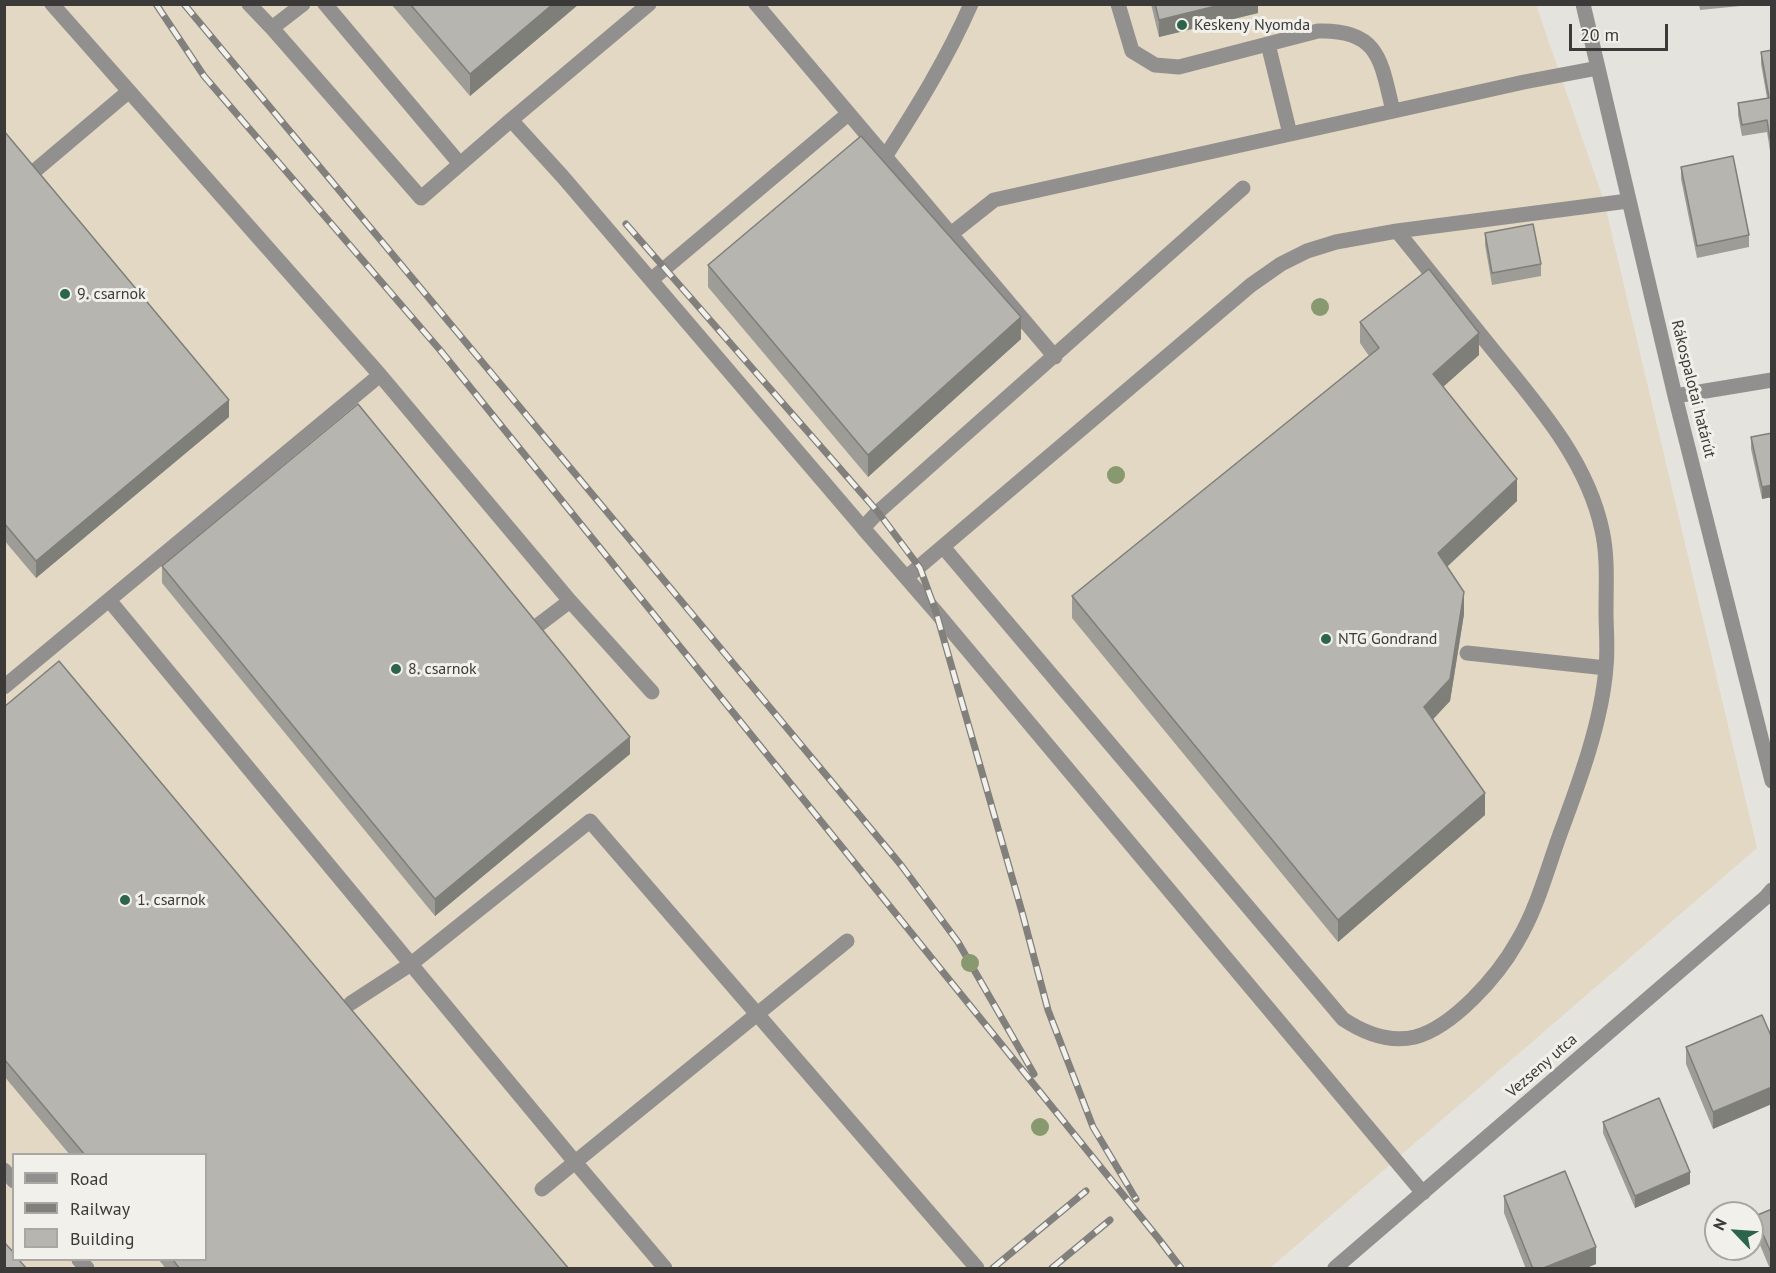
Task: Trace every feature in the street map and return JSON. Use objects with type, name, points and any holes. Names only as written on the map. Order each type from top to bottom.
[{"type":"street","points":[[52,4],[380,375],[570,601],[652,692]]},
{"type":"street","points":[[249,4],[421,198],[649,4]]},
{"type":"street","points":[[272,28],[303,4]]},
{"type":"street","points":[[325,4],[460,164]]},
{"type":"street","points":[[756,4],[1055,357]]},
{"type":"street","points":[[885,157],[933,81],[957,37],[971,4]]},
{"type":"street","points":[[1118,4],[1132,51],[1155,65],[1179,67],[1318,31],[1336,30],[1354,34],[1370,45],[1380,60],[1393,111]]},
{"type":"street","name":"Rákospalotai határút","points":[[1583,4],[1675,396],[1772,780]]},
{"type":"street","points":[[1268,44],[1290,134]]},
{"type":"street","points":[[951,234],[994,200],[1598,68]]},
{"type":"street","points":[[31,174],[129,92]]},
{"type":"street","points":[[651,280],[848,114]]},
{"type":"street","points":[[511,120],[563,177],[907,578],[1423,1193]]},
{"type":"street","points":[[863,528],[1243,188]]},
{"type":"street","points":[[907,578],[1251,285],[1281,264],[1307,251],[1336,242],[1397,231],[1628,201]]},
{"type":"street","points":[[944,548],[1343,1019],[1357,1029],[1392,1039],[1414,1037],[1435,1028],[1468,1004],[1497,973],[1518,941],[1531,914],[1595,730],[1606,668],[1606,557],[1602,530],[1590,490],[1550,420],[1397,231]]},
{"type":"street","points":[[7,679],[109,600],[380,375]]},
{"type":"street","points":[[1675,396],[1772,380]]},
{"type":"street","points":[[109,600],[666,1269]]},
{"type":"street","points":[[537,626],[570,601]]},
{"type":"street","points":[[1467,653],[1606,668]]},
{"type":"street","points":[[351,1003],[411,964],[590,821],[977,1269]]},
{"type":"street","name":"Vezseny utca","points":[[1335,1269],[1772,890]]},
{"type":"street","points":[[542,1189],[847,941]]},
{"type":"shaded area","points":[[5,5],[1536,5],[1604,201],[1757,848],[1270,1268],[5,1268]]},
{"type":"building","points":[[410,4],[553,4],[470,74]]},
{"type":"building","points":[[1155,4],[1224,4],[1159,20]]},
{"type":"building","points":[[1772,50],[1772,139],[1770,139],[1767,120],[1742,125],[1738,103],[1769,98],[1761,52]]},
{"type":"building","name":"9. csarnok","points":[[4,131],[229,400],[36,561],[4,523]]},
{"type":"building","points":[[861,136],[1021,317],[868,455],[708,265]]},
{"type":"building","points":[[1733,156],[1749,235],[1697,246],[1681,167]]},
{"type":"building","points":[[1533,224],[1541,264],[1492,273],[1485,233]]},
{"type":"building","points":[[1429,269],[1479,333],[1433,374],[1517,479],[1438,553],[1464,592],[1450,679],[1424,707],[1485,793],[1338,920],[1072,596],[1379,348],[1360,322]]},
{"type":"building","name":"8. csarnok","points":[[358,404],[630,737],[435,899],[162,566]]},
{"type":"building","points":[[1772,433],[1772,485],[1762,487],[1751,437]]},
{"type":"building","name":"1. csarnok","points":[[59,661],[569,1269],[180,1269],[174,1261],[207,1261],[207,1153],[83,1153],[4,1059],[4,707]]},
{"type":"building","points":[[1762,1015],[1772,1038],[1772,1087],[1713,1112],[1686,1047]]},
{"type":"building","points":[[1659,1098],[1690,1172],[1635,1196],[1603,1122]]},
{"type":"building","points":[[1565,1171],[1596,1247],[1541,1269],[1533,1269],[1504,1196]]},
{"type":"building","points":[[1772,1209],[1772,1255],[1764,1237],[1764,1212]]},
{"type":"building","points":[[4,1242],[12,1251],[12,1261],[20,1261],[27,1269],[4,1269]]},
{"type":"railway","points":[[156,4],[204,76],[440,350],[1181,1268]]},
{"type":"railway","points":[[184,4],[901,865],[958,942],[1034,1074]]},
{"type":"railway","points":[[626,224],[878,512],[920,568],[936,612],[1048,1010],[1093,1127],[1136,1199]]},
{"type":"railway","points":[[993,1268],[1086,1191]]},
{"type":"railway","points":[[1052,1268],[1110,1220]]},
{"type":"place","name":"Keskeny Nyomda","points":[[1182,25]]},
{"type":"place","name":"9. csarnok","points":[[65,294]]},
{"type":"place","name":"NTG Gondrand","points":[[1326,639]]},
{"type":"place","name":"8. csarnok","points":[[396,669]]},
{"type":"place","name":"1. csarnok","points":[[125,900]]}]
